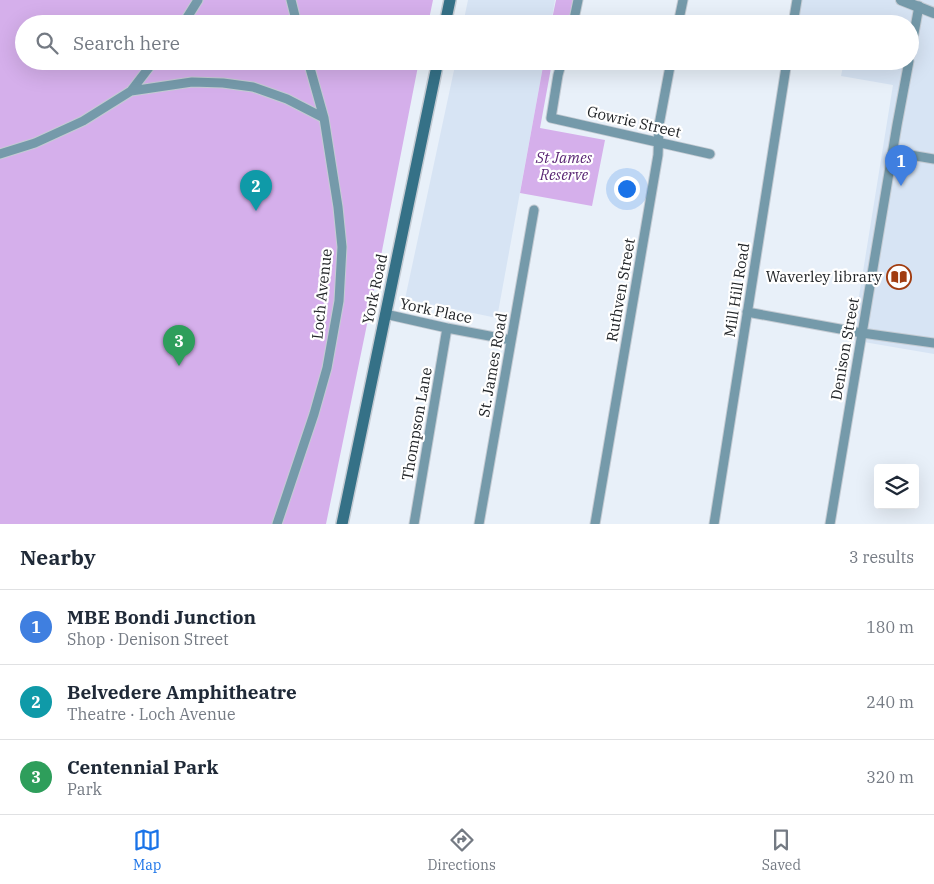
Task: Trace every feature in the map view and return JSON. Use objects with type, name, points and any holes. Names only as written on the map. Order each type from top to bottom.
[{"type":"main road","points":[[448,15],[450,0]]},
{"type":"main road","name":"York Road","points":[[342,524],[436,70]]},
{"type":"street","points":[[189,15],[198,0]]},
{"type":"street","points":[[291,0],[295,15]]},
{"type":"street","points":[[576,15],[578,0]]},
{"type":"street","points":[[680,15],[683,0]]},
{"type":"street","points":[[794,15],[797,0]]},
{"type":"street","points":[[902,0],[934,12]]},
{"type":"street","points":[[917,15],[919,6]]},
{"type":"street","points":[[0,154],[35,143],[83,121],[131,91],[147,70]]},
{"type":"street","name":"Loch Avenue","points":[[276,524],[297,466],[327,368],[339,301],[342,247],[338,207],[324,118],[311,70]]},
{"type":"street","name":"Gowrie Street","points":[[559,70],[551,118],[710,154]]},
{"type":"street","name":"Ruthven Street","points":[[595,524],[658,155],[659,124],[669,70]]},
{"type":"street","name":"Mill Hill Road","points":[[714,524],[786,70]]},
{"type":"street","name":"Denison Street","points":[[830,524],[907,70]]},
{"type":"street","points":[[131,91],[192,82],[223,83],[253,87],[287,99],[324,118]]},
{"type":"street","points":[[893,152],[934,159]]},
{"type":"street","name":"St. James Road","points":[[479,524],[534,210]]},
{"type":"street","points":[[747,312],[934,343]]},
{"type":"street","name":"York Place","points":[[385,314],[511,340]]},
{"type":"street","name":"Thompson Lane","points":[[414,524],[447,328]]},
{"type":"shaded area","points":[[468,0],[555,0],[552,15],[465,15]]},
{"type":"shaded area","points":[[801,0],[934,0],[934,354],[852,340],[893,85],[841,76],[842,70],[919,70],[919,15],[798,15]]},
{"type":"shaded area","points":[[454,70],[542,70],[497,318],[405,299]]},
{"type":"green space","points":[[0,0],[433,0],[430,15],[15,15],[15,70],[417,70],[326,524],[0,524]]},
{"type":"green space","points":[[556,0],[573,0],[570,15],[553,15]]},
{"type":"green space","name":"St James Reserve","points":[[542,70],[551,70],[540,128],[605,140],[592,206],[520,193]]},
{"type":"place","name":"MBE Bondi Junction","points":[[901,186]]},
{"type":"place","name":"Belvedere Amphitheatre","points":[[256,211]]},
{"type":"place","name":"Waverley library","points":[[899,277]]},
{"type":"place","name":"Centennial Park","points":[[179,366]]}]
